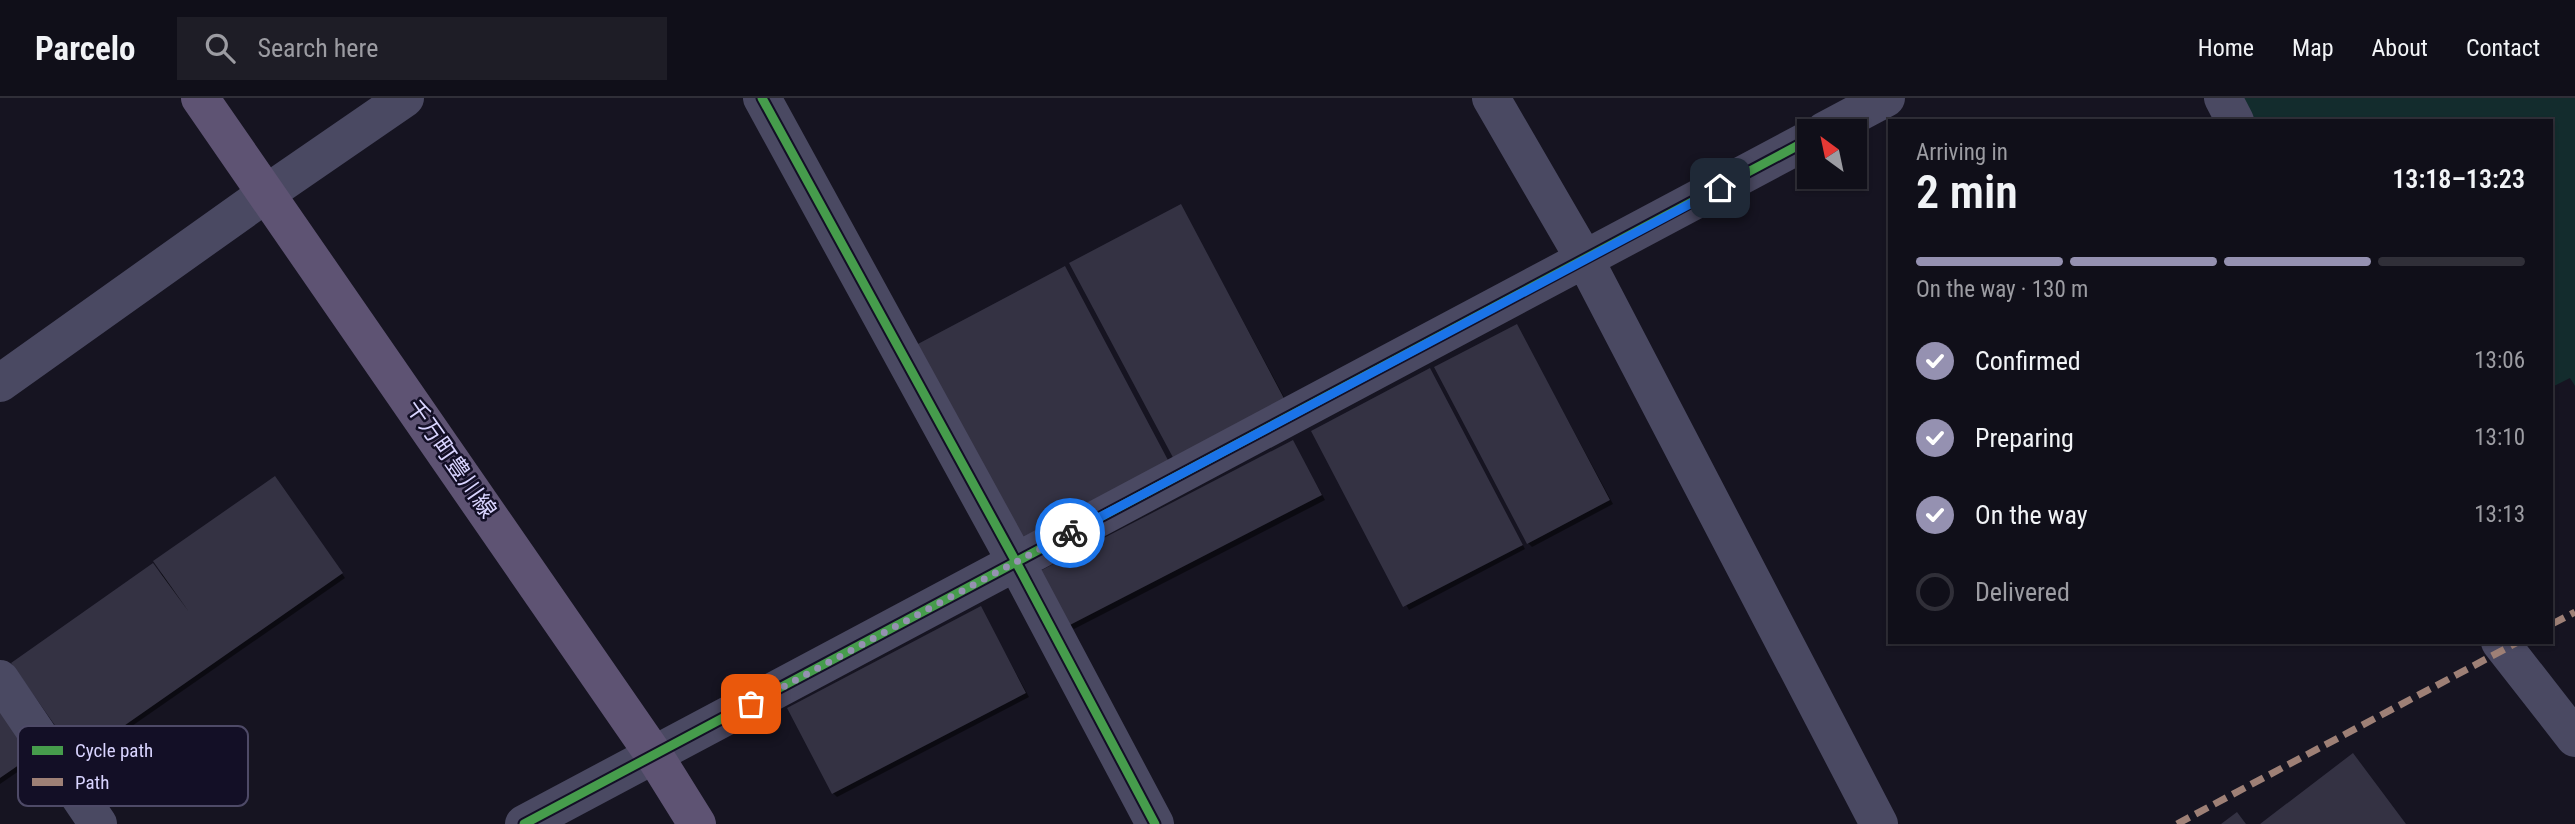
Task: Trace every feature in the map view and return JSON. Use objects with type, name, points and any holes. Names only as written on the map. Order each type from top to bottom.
[{"type":"main road","name":"千万町豊川線","points":[[200,98],[654,755],[697,824]]},
{"type":"street","points":[[0,383],[405,98]]},
{"type":"street","points":[[762,98],[1016,562],[1155,824]]},
{"type":"street","points":[[1491,98],[1585,260],[1879,824]]},
{"type":"street","points":[[1847,119],[1886,98]]},
{"type":"street","points":[[2223,98],[2234,119]]},
{"type":"street","points":[[524,824],[1797,146]]},
{"type":"street","points":[[2502,644],[2575,738]]},
{"type":"street","points":[[0,679],[32,726]]},
{"type":"street","points":[[86,806],[98,824]]},
{"type":"green space","points":[[2239,98],[2575,98],[2575,386],[2570,378],[2553,386],[2553,119],[2250,119]]},
{"type":"building","points":[[1181,204],[1288,406],[1177,465],[1069,263]]},
{"type":"building","points":[[1065,266],[1169,462],[1020,541],[916,345]]},
{"type":"building","points":[[1517,324],[1610,500],[1527,544],[1434,367]]},
{"type":"building","points":[[1430,368],[1523,545],[1403,607],[1311,431]]},
{"type":"building","points":[[1293,440],[1322,495],[1068,626],[1040,571]]},
{"type":"building","points":[[275,476],[343,573],[124,726],[55,726],[11,663],[153,563],[189,612],[153,561]]},
{"type":"building","points":[[981,606],[1026,693],[832,794],[787,708]]},
{"type":"building","points":[[0,710],[18,736],[18,766],[0,778]]},
{"type":"building","points":[[2353,753],[2406,824],[2260,824]]},
{"type":"building","points":[[2237,812],[2246,824],[2221,824]]},
{"type":"marked path","points":[[2553,623],[2575,612]]},
{"type":"marked path","points":[[2177,824],[2514,644]]},
{"type":"cycle path","points":[[762,98],[1016,562],[1155,824]]},
{"type":"cycle path","points":[[524,824],[1797,146]]},
{"type":"way so far","points":[[751,704],[1070,533]]},
{"type":"route","points":[[1070,533],[1720,188]]}]
